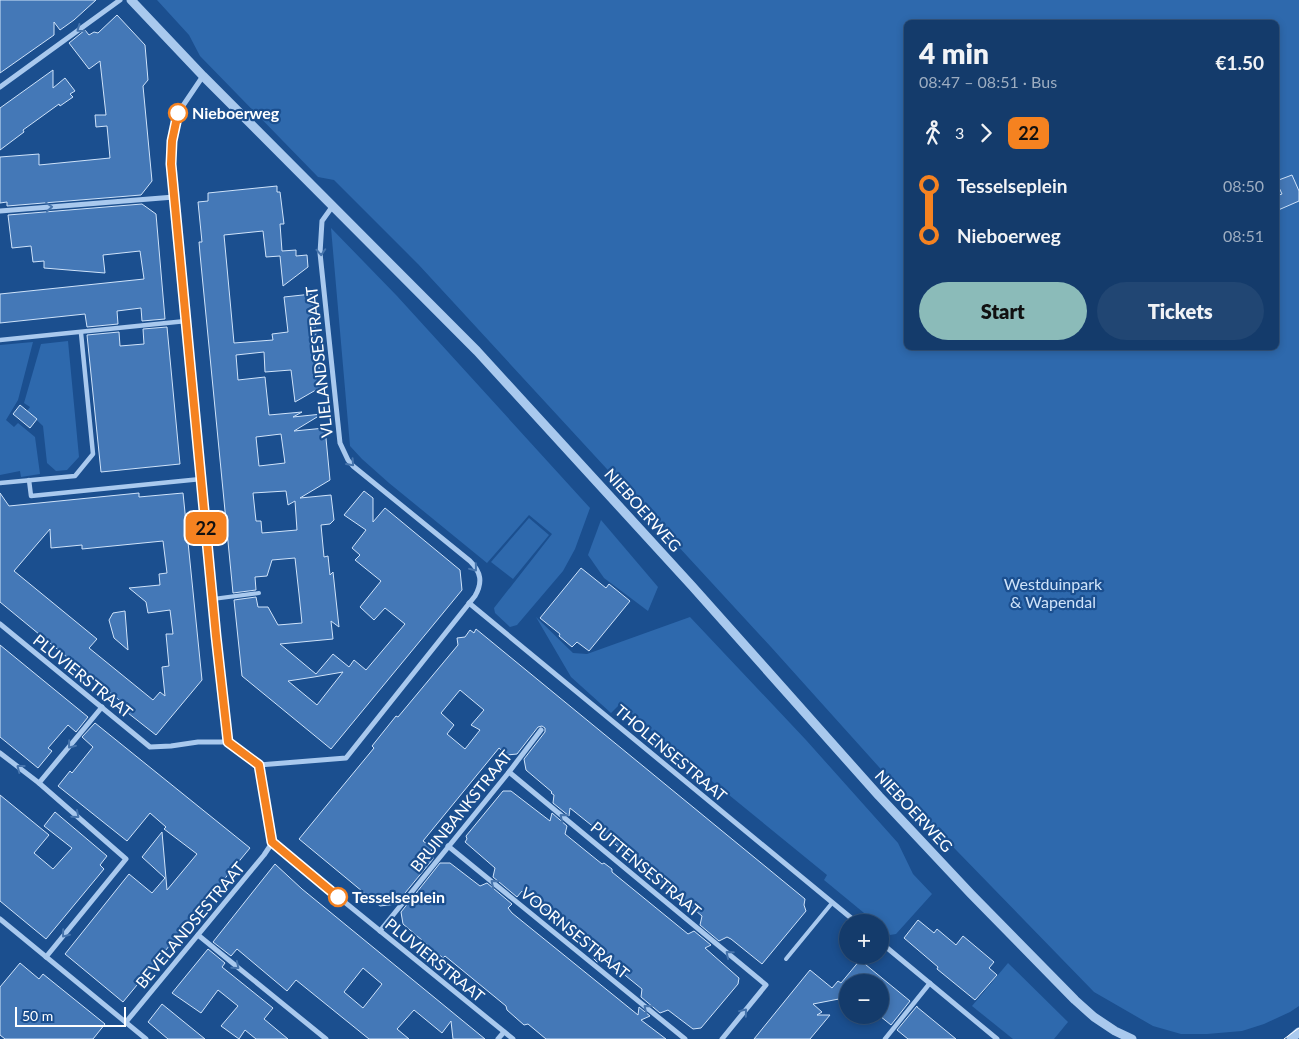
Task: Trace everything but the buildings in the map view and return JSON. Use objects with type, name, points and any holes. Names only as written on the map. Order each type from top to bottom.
[{"type":"street","points":[[0,87],[120,0]]},
{"type":"street","name":"NIEBOERWEG","points":[[131,0],[332,207],[477,350],[692,586],[879,796],[971,894],[1075,1000],[1094,1017],[1115,1031],[1132,1039]]},
{"type":"street","points":[[203,76],[178,113],[172,141],[172,157],[174,197],[228,742],[259,765],[346,758],[469,603]]},
{"type":"street","points":[[0,211],[174,197]]},
{"type":"street","name":"VLIELANDSESTRAAT","points":[[332,207],[322,221],[320,253],[340,443],[343,453],[353,466],[477,569],[480,575],[479,589],[469,603]]},
{"type":"street","points":[[0,340],[81,333],[186,320]]},
{"type":"street","points":[[0,483],[75,476],[93,454],[81,333]]},
{"type":"street","points":[[29,480],[31,496],[201,479]]},
{"type":"street","name":"THOLENSESTRAAT","points":[[469,603],[846,914]]},
{"type":"street","name":"PLUVIERSTRAAT","points":[[0,624],[150,747],[198,742],[228,742]]},
{"type":"street","points":[[40,783],[102,707]]},
{"type":"street","name":"BRUINBANKSTRAAT","points":[[380,931],[542,730]]},
{"type":"street","points":[[0,753],[40,783],[126,859],[46,957]]},
{"type":"street","points":[[259,765],[272,842]]},
{"type":"street","name":"PUTTENSESTRAAT","points":[[509,772],[766,985],[722,1039]]},
{"type":"street","name":"PLUVIERSTRAAT","points":[[272,842],[513,1039]]},
{"type":"street","name":"BEVELANDSESTRAAT","points":[[126,1022],[264,855],[272,842]]},
{"type":"street","name":"VOORNSESTRAAT","points":[[448,846],[685,1039]]},
{"type":"street","points":[[0,919],[146,1039]]},
{"type":"street","points":[[198,935],[326,1039]]},
{"type":"street","points":[[889,949],[997,1039]]},
{"type":"street","points":[[885,1039],[930,983]]},
{"type":"street","points":[[498,1039],[504,1032]]},
{"type":"street","points":[[1291,1039],[1299,1032]]},
{"type":"lane","points":[[213,599],[259,593]]},
{"type":"lane","points":[[786,959],[832,903]]},
{"type":"green space","name":"Westduinpark & Wapendal","points":[[157,0],[1299,0],[1299,1006],[1264,1024],[1242,1031],[1181,1034],[1153,1026],[1094,992],[923,816],[771,647],[418,264],[334,180],[318,177],[200,56],[189,35]]},
{"type":"green space","points":[[331,228],[397,296],[590,508],[575,549],[563,571],[517,625],[510,627],[495,613],[494,608],[552,534],[529,515],[487,563],[389,483],[350,446]]},
{"type":"green space","points":[[68,341],[79,457],[67,470],[56,471],[47,463],[43,426],[27,411],[30,407],[24,403],[41,344]]},
{"type":"green space","points":[[33,342],[18,400],[6,420],[14,427],[18,423],[35,437],[40,474],[21,477],[20,471],[0,475],[0,345]]},
{"type":"green space","points":[[529,518],[549,535],[513,579],[491,562]]},
{"type":"green space","points":[[601,520],[658,587],[648,611],[604,578],[588,555]]},
{"type":"green space","points":[[536,617],[573,653],[587,654],[690,617],[806,740],[898,843],[913,874],[932,894],[896,934],[890,935],[889,914],[865,914],[824,880],[827,875],[702,773],[694,781],[691,778],[698,770],[620,704],[611,713],[571,677]]},
{"type":"green space","points":[[1008,963],[1068,1022],[1054,1039],[1013,1039],[972,1006]]},
{"type":"tram line","points":[[1284,1039],[1299,1028]]},
{"type":"bus line","name":"22","points":[[178,113],[172,141],[171,164],[216,636],[228,742],[259,765],[272,842],[338,897]]},
{"type":"place","name":"Nieboerweg","points":[[178,113]]},
{"type":"place","name":"Tesselseplein","points":[[338,897]]}]
